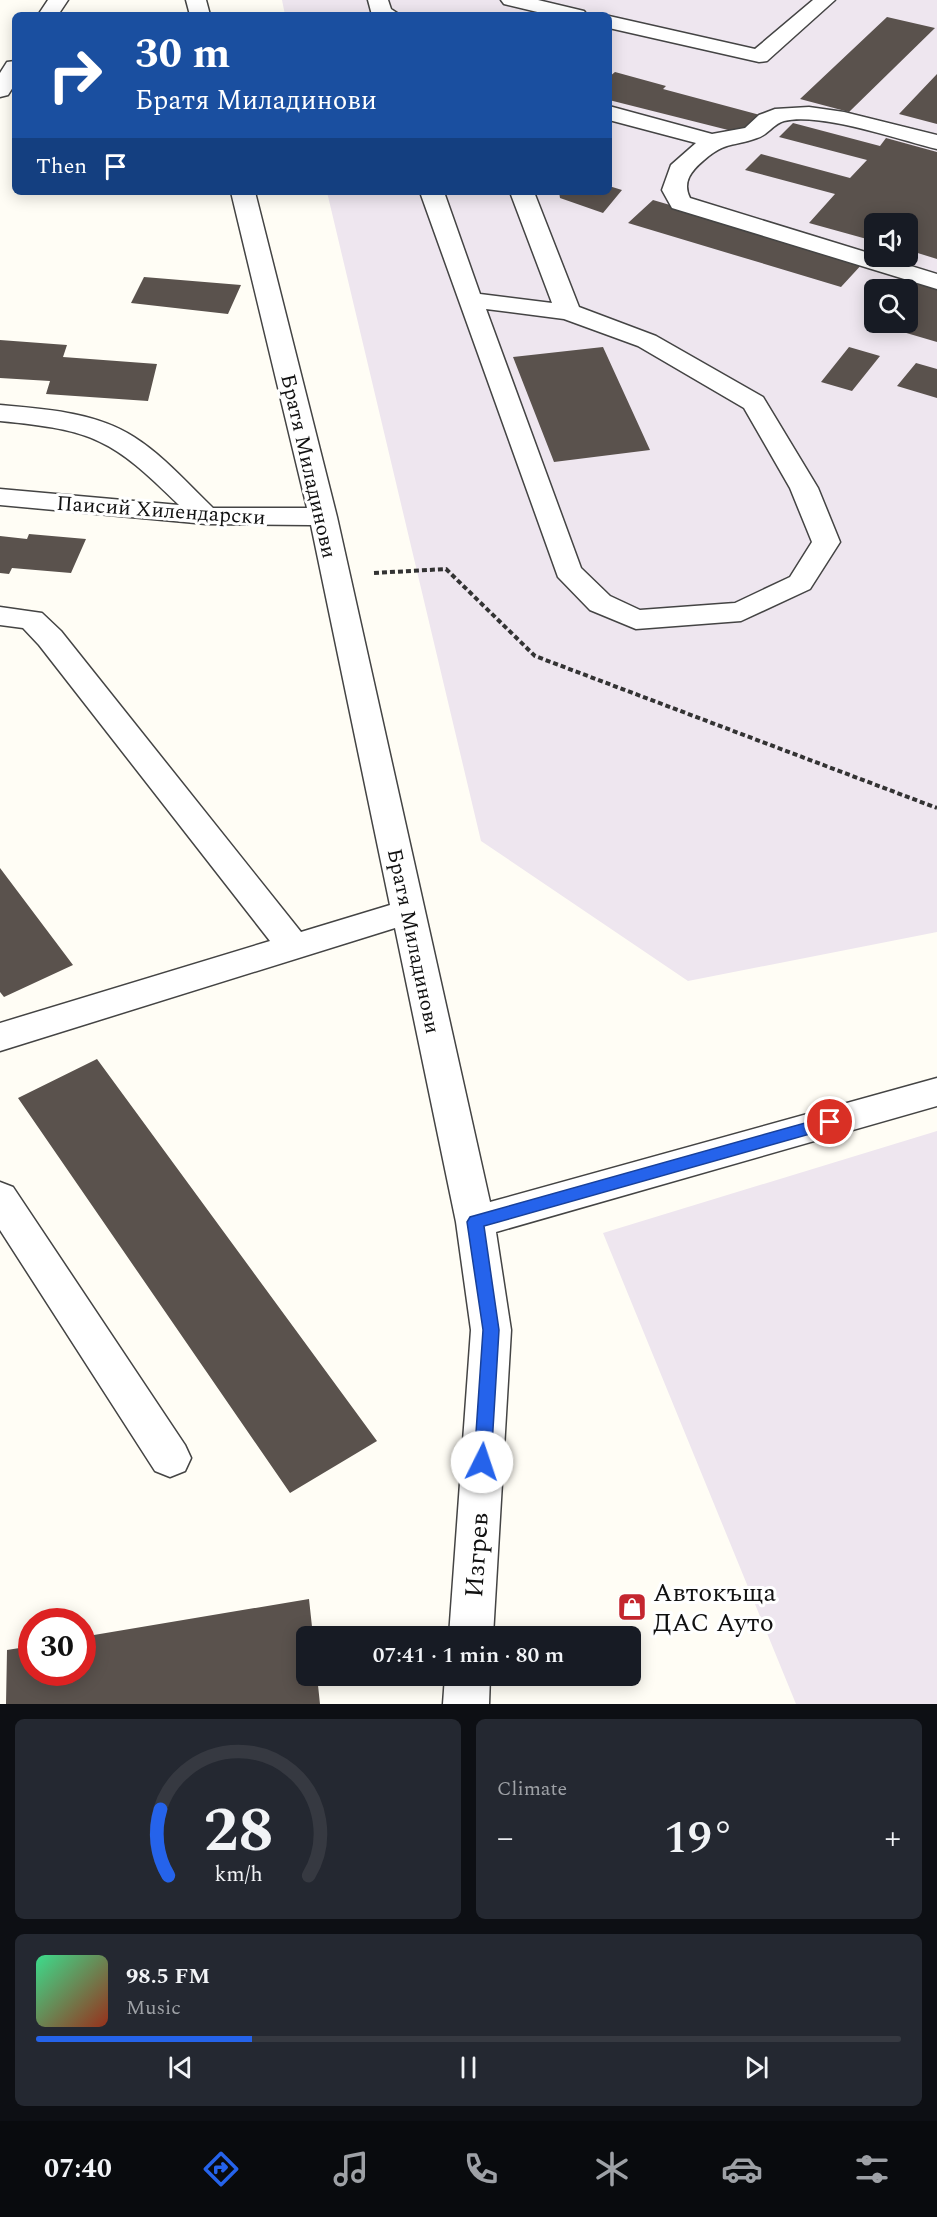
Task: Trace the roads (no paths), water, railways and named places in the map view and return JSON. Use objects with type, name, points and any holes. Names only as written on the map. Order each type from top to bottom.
[{"type":"street","points":[[511,0],[564,12]]},
{"type":"street","points":[[612,23],[759,56],[825,0]]},
{"type":"street","points":[[0,90],[12,72]]},
{"type":"street","points":[[612,114],[712,141],[752,134],[768,120],[783,114],[809,114],[844,118],[937,142]]},
{"type":"street","points":[[712,141],[679,170],[674,190],[680,203],[937,282]]},
{"type":"street","name":"Братя Миладинови","points":[[244,195],[322,517],[475,1222]]},
{"type":"street","points":[[433,195],[470,300],[568,571],[600,603],[636,620],[741,612],[800,584],[826,542],[804,488],[754,403],[646,341],[568,312],[470,300]]},
{"type":"street","points":[[523,195],[568,312]]},
{"type":"street","points":[[0,413],[48,417],[93,428],[125,442],[206,516]]},
{"type":"street","name":"Паисий Хилендарски","points":[[0,497],[206,516],[322,517]]},
{"type":"street","points":[[0,616],[32,620],[50,638],[292,945]]},
{"type":"street","points":[[0,1037],[292,945],[407,912]]},
{"type":"street","points":[[475,1222],[937,1092]]},
{"type":"street","points":[[0,1198],[170,1458]]},
{"type":"street","name":"Изгрев","points":[[472,1626],[491,1330],[475,1222]]},
{"type":"street","points":[[466,1704],[467,1686]]},
{"type":"place","name":"Автокъща ДАС Ауто","points":[[632,1607]]}]
